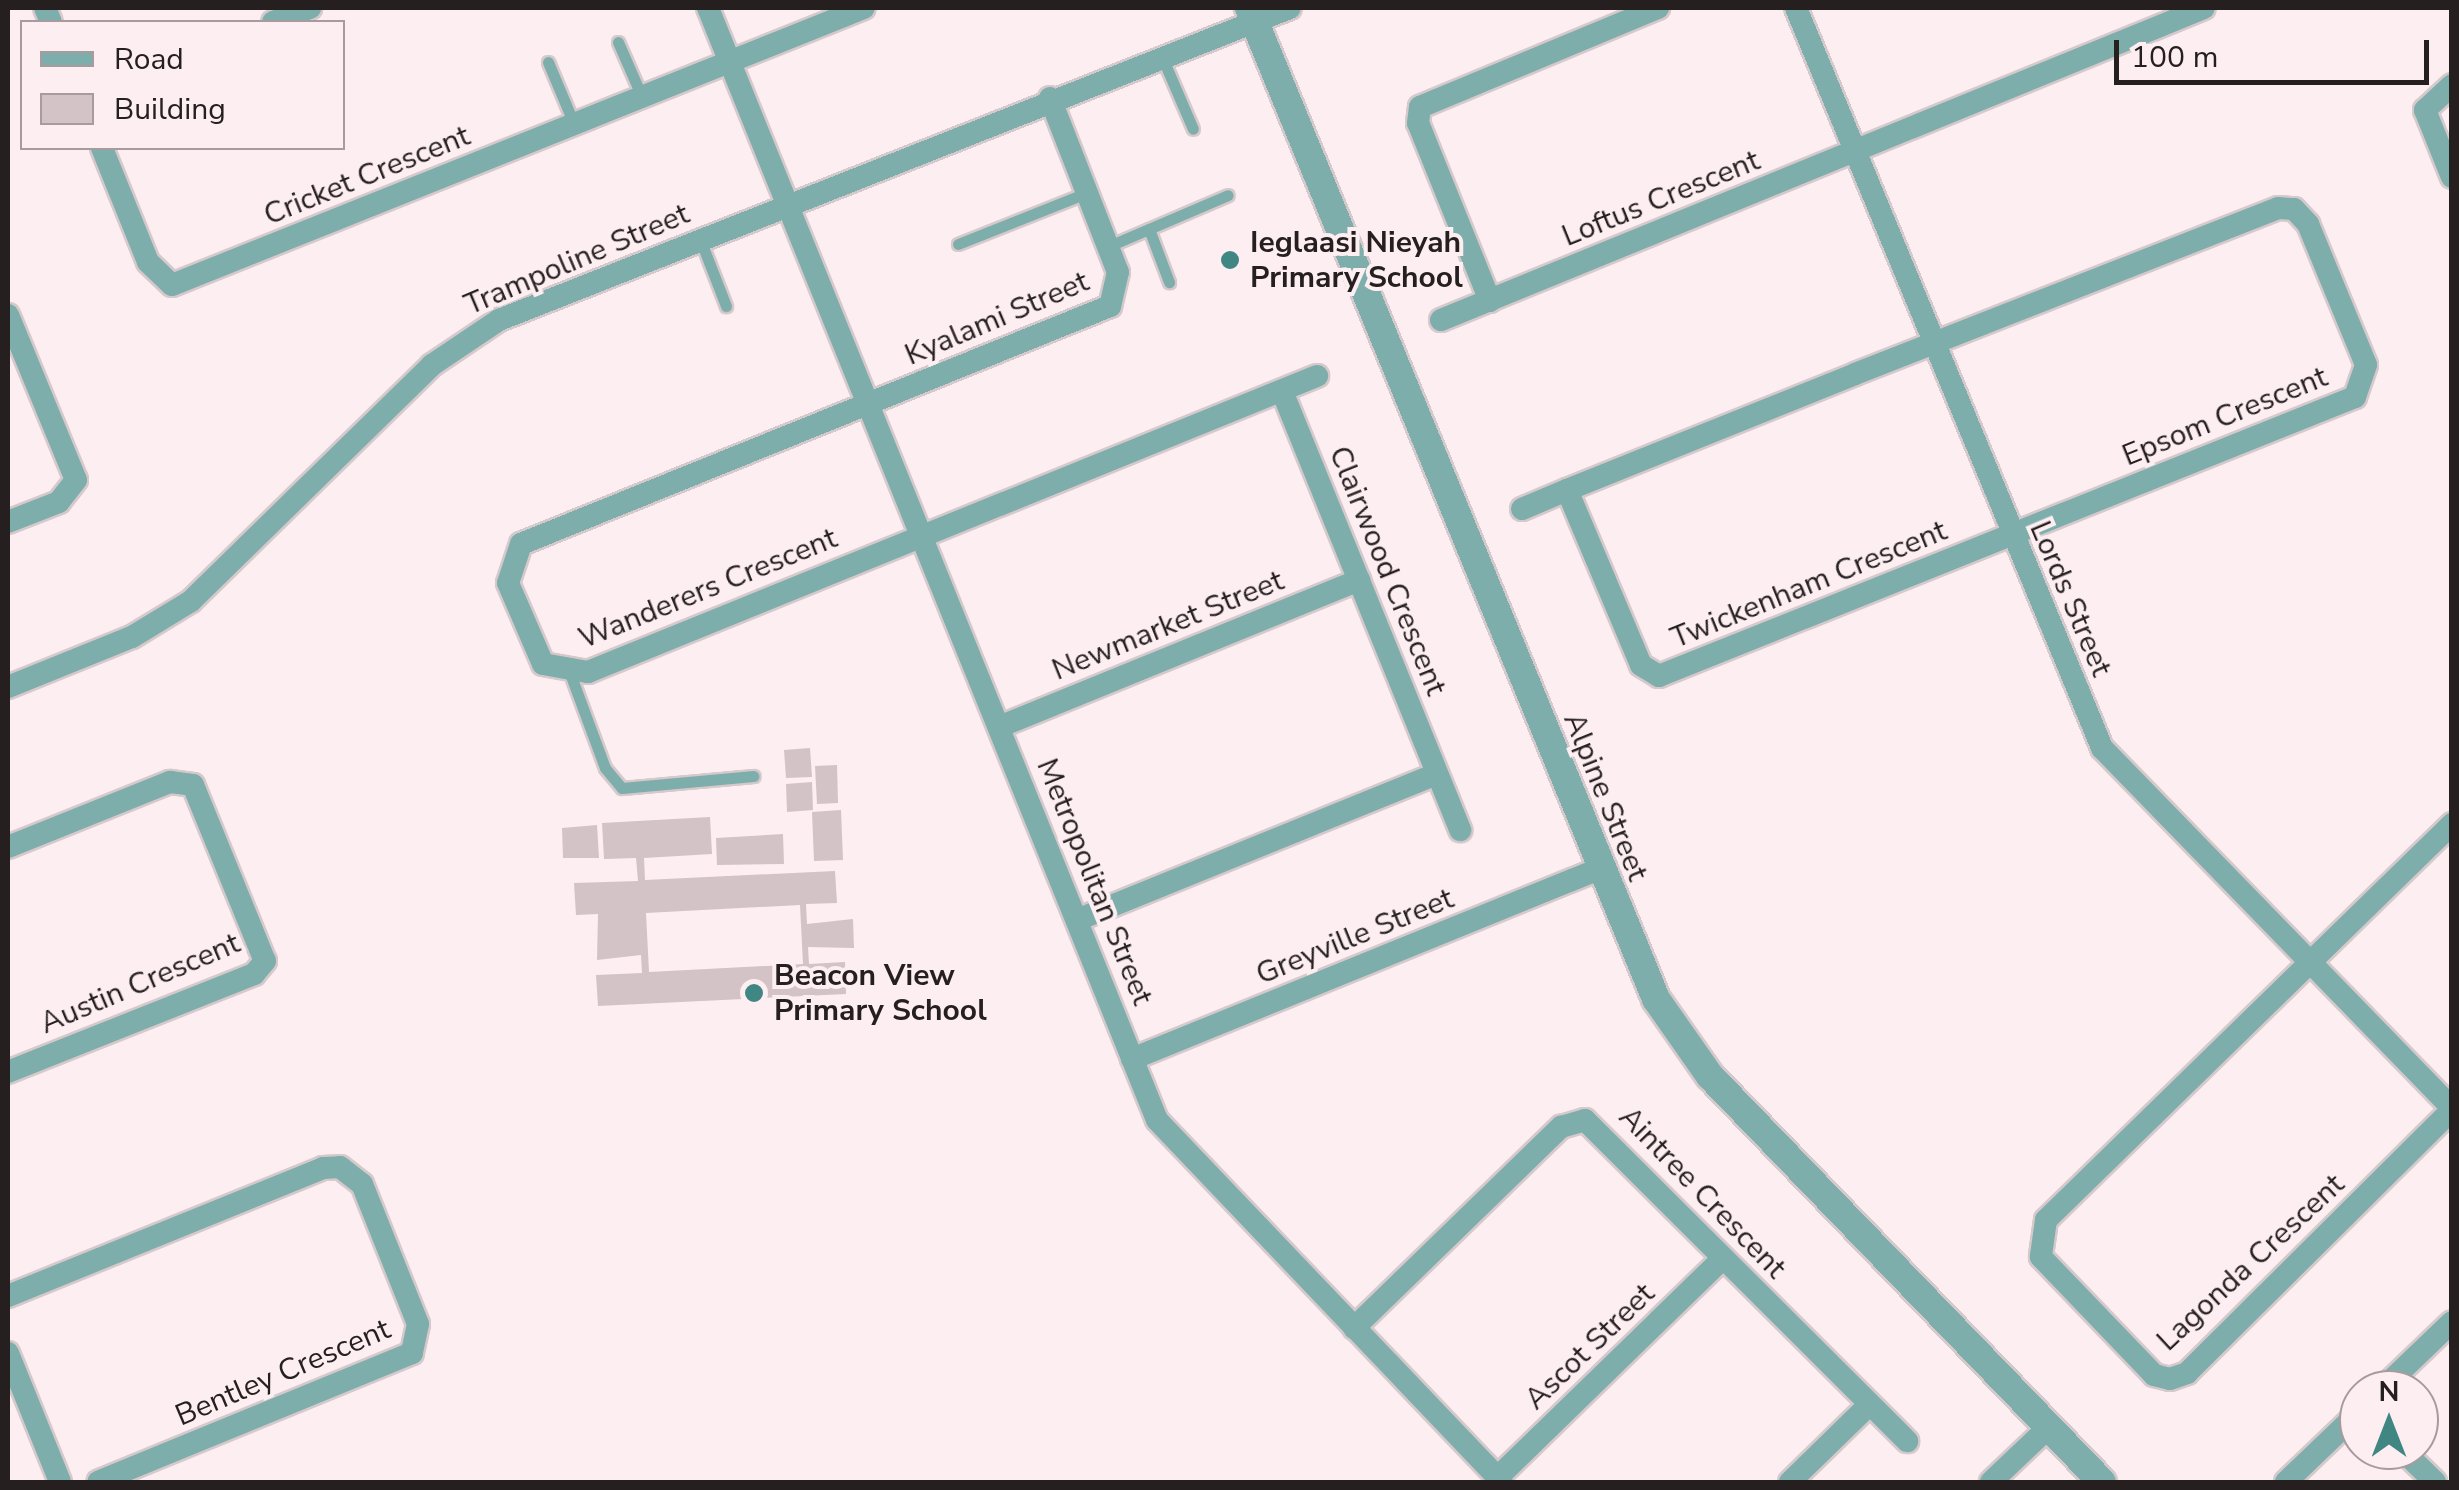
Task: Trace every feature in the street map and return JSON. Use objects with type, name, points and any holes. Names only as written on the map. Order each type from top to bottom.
[{"type":"street","points":[[278,20],[310,8]]},
{"type":"street","name":"Metropolitan Street","points":[[708,8],[1132,1059],[1166,1134],[1500,1480]]},
{"type":"street","name":"Cricket Crescent","points":[[103,150],[148,262],[172,284],[864,8]]},
{"type":"street","name":"Trampoline Street","points":[[8,687],[132,636],[191,601],[474,333],[1251,13],[1290,8]]},
{"type":"street","points":[[1490,301],[1418,123],[1420,107],[1658,8]]},
{"type":"street","name":"Lords Street","points":[[1796,8],[2011,536],[2102,748],[2312,960],[2452,1109]]},
{"type":"street","name":"Loftus Crescent","points":[[1442,320],[2204,8]]},
{"type":"street","name":"Alpine Street","points":[[1251,13],[1646,980],[1696,1060],[2102,1482]]},
{"type":"street","points":[[2452,85],[2425,110],[2452,176]]},
{"type":"street","name":"Kyalami Street","points":[[869,406],[1110,306],[1119,291],[1109,246],[1050,98]]},
{"type":"street","name":"Epsom Crescent","points":[[1933,345],[2294,208],[2366,365],[2355,397],[2011,536]]},
{"type":"street","points":[[8,315],[76,480],[59,502],[8,522]]},
{"type":"street","points":[[1522,509],[1933,345]]},
{"type":"street","points":[[921,534],[1317,376]]},
{"type":"street","name":"Clairwood Crescent","points":[[1282,390],[1460,830]]},
{"type":"street","name":"Wanderers Crescent","points":[[869,406],[520,544],[508,583],[543,664],[572,676],[921,534]]},
{"type":"street","name":"Twickenham Crescent","points":[[1568,490],[1641,666],[1659,676],[2011,536]]},
{"type":"street","name":"Newmarket Street","points":[[999,727],[1359,580]]},
{"type":"street","points":[[1077,920],[1437,774]]},
{"type":"street","name":"Austin Crescent","points":[[8,847],[170,782],[193,785],[265,961],[254,974],[8,1072]]},
{"type":"street","points":[[2312,960],[2452,824]]},
{"type":"street","name":"Greyville Street","points":[[1132,1059],[1599,869]]},
{"type":"street","name":"Lagonda Crescent","points":[[2312,960],[2046,1220],[2040,1257],[2154,1375],[2170,1379],[2187,1372],[2452,1109]]},
{"type":"street","name":"Aintree Crescent","points":[[1354,1328],[1574,1120],[1598,1127],[1868,1406],[1908,1441]]},
{"type":"street","name":"Bentley Crescent","points":[[8,1296],[323,1168],[340,1167],[362,1184],[418,1324],[412,1353],[98,1482]]},
{"type":"street","name":"Ascot Street","points":[[1500,1480],[1724,1258]]},
{"type":"street","points":[[2402,1370],[2452,1322]]},
{"type":"street","points":[[8,1353],[60,1482]]},
{"type":"street","points":[[1790,1482],[1868,1406]]},
{"type":"street","points":[[1991,1482],[2048,1428]]},
{"type":"street","points":[[2286,1482],[2339,1431]]},
{"type":"lane","points":[[618,42],[642,97]]},
{"type":"lane","points":[[1160,53],[1193,129]]},
{"type":"lane","points":[[548,62],[574,124]]},
{"type":"lane","points":[[958,244],[1089,192]]},
{"type":"lane","points":[[1109,246],[1228,195]]},
{"type":"lane","points":[[1149,229],[1169,282]]},
{"type":"lane","points":[[700,239],[726,306]]},
{"type":"lane","points":[[572,676],[605,768],[622,788],[753,776]]},
{"type":"building","points":[[810,748],[812,777],[786,778],[784,750]]},
{"type":"building","points":[[837,765],[838,803],[817,804],[815,766]]},
{"type":"building","points":[[812,782],[813,810],[787,812],[786,784]]},
{"type":"building","points":[[841,810],[843,860],[814,861],[812,812]]},
{"type":"building","points":[[710,817],[712,854],[644,858],[645,880],[835,871],[837,903],[806,904],[807,924],[853,919],[854,948],[808,947],[809,964],[845,962],[846,994],[598,1006],[596,975],[642,973],[641,955],[597,960],[598,914],[576,915],[574,883],[638,881],[636,858],[604,859],[602,823]],"holes":[[[800,905],[803,964],[649,972],[646,913]]]},
{"type":"building","points":[[597,825],[599,858],[563,858],[562,828]]},
{"type":"building","points":[[783,834],[784,864],[717,865],[716,838]]},
{"type":"place","name":"Ieglaasi Nieyah Primary School","points":[[1230,260]]},
{"type":"place","name":"Beacon View Primary School","points":[[754,993]]}]
